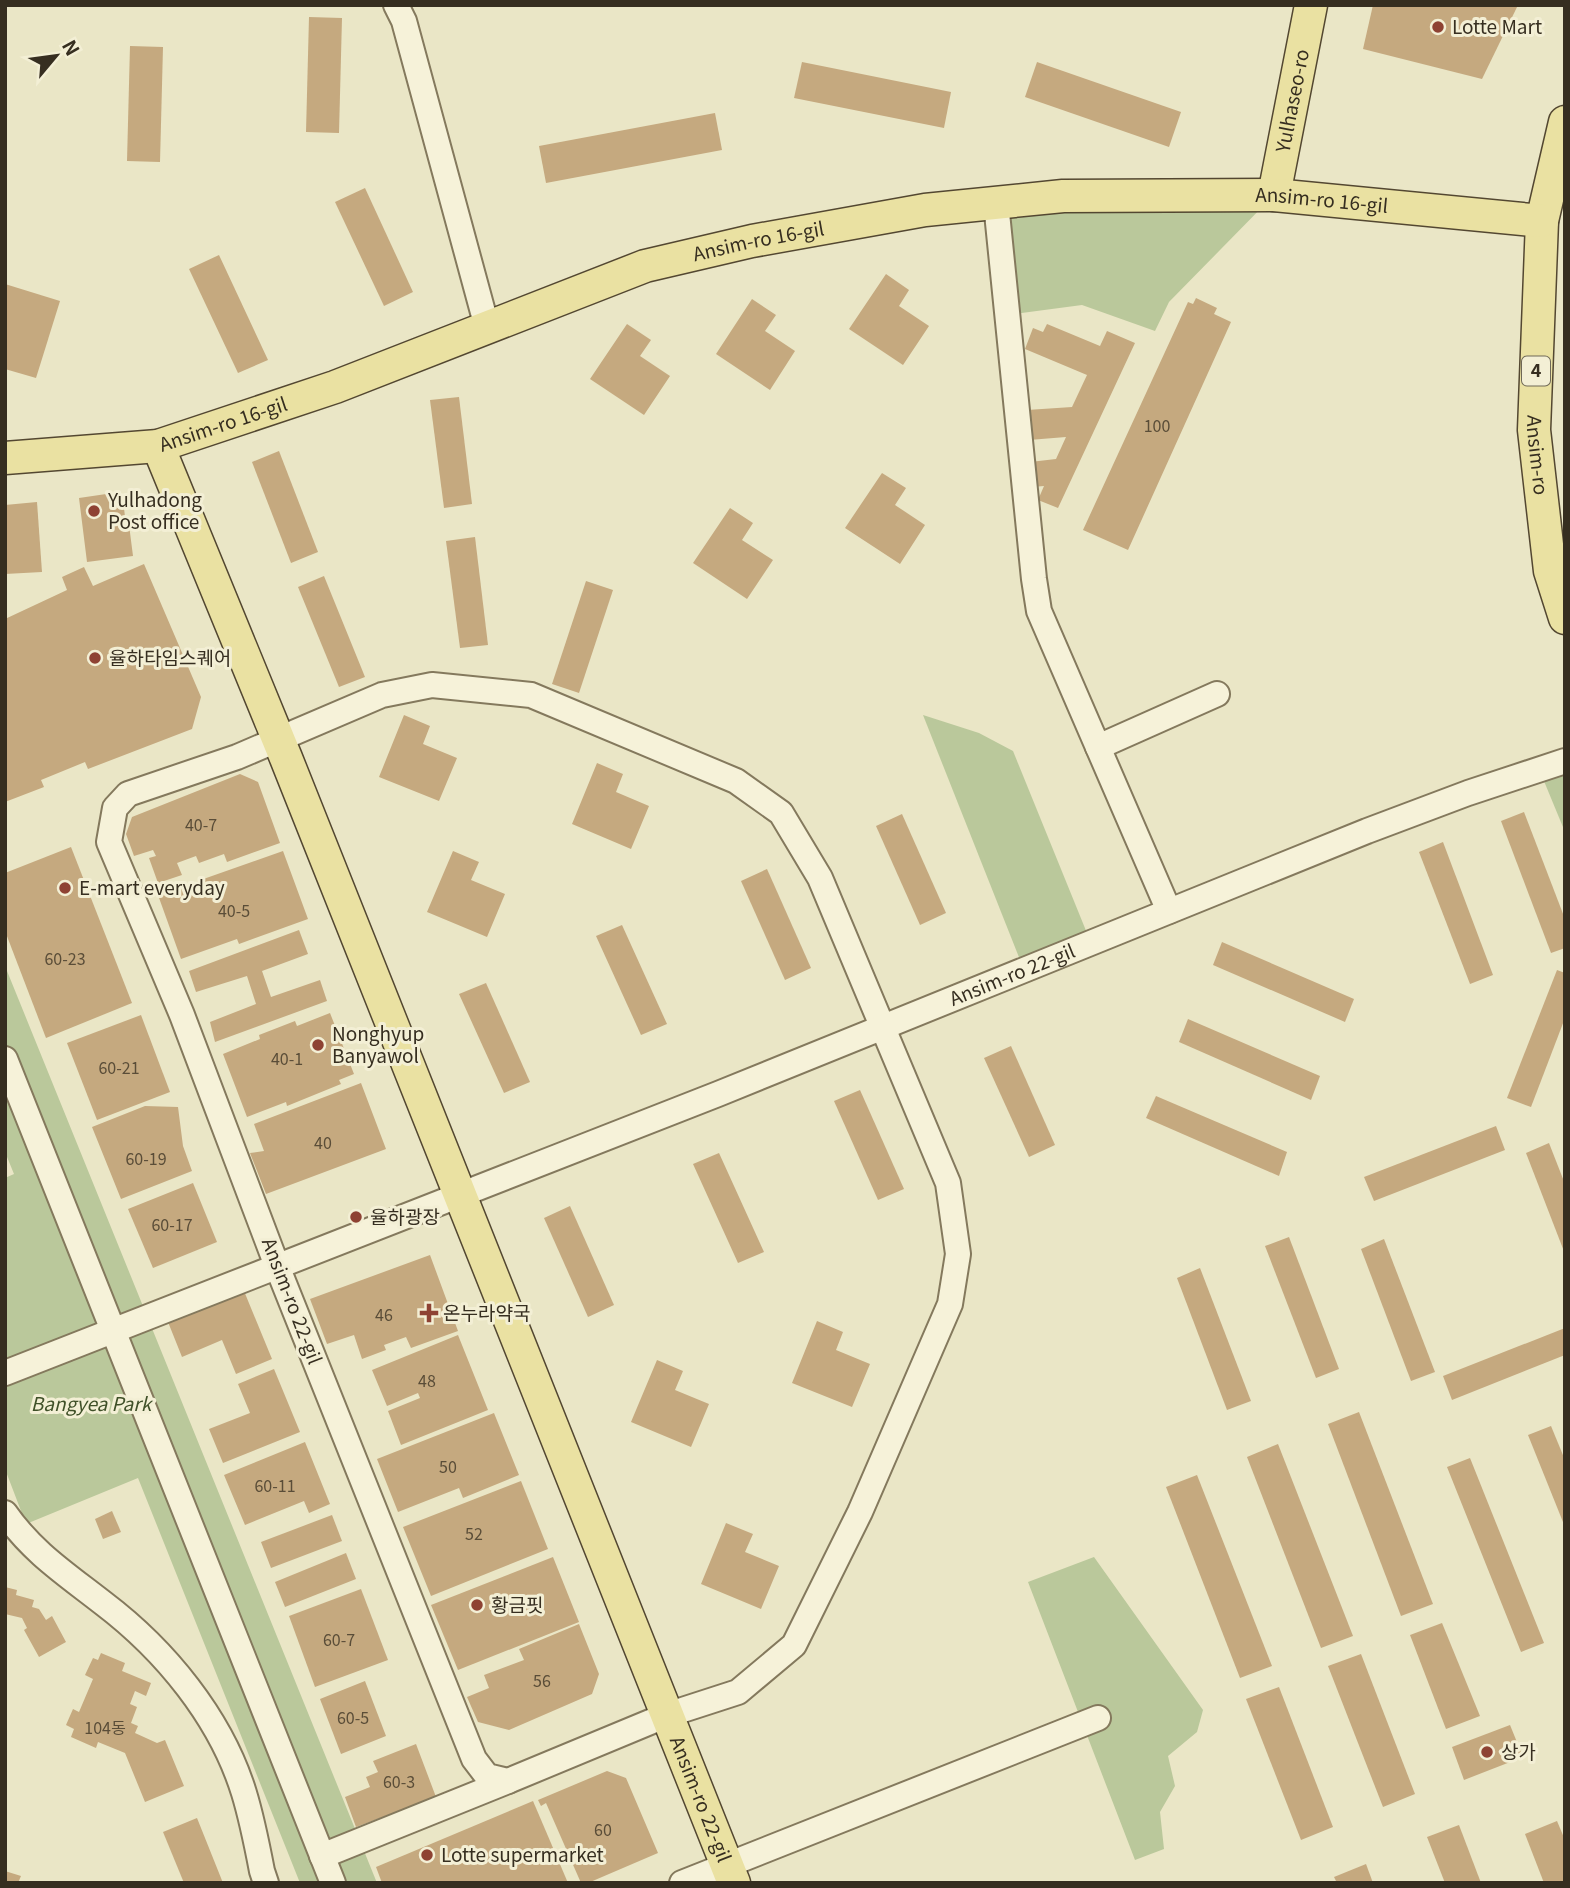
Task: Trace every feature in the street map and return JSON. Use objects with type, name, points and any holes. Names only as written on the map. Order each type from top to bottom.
[{"type":"main road","name":"Yulhaseo-ro","points":[[1274,194],[1311,5]]},
{"type":"main road","name":"Ansim-ro","points":[[1565,122],[1542,221],[1534,430],[1550,571],[1565,618]]},
{"type":"main road","name":"Ansim-ro 16-gil","points":[[5,458],[158,446],[335,387],[645,266],[779,236],[925,210],[1063,196],[1274,194],[1542,221]]},
{"type":"main road","name":"Ansim-ro 22-gil","points":[[158,446],[279,740],[730,1874]]},
{"type":"street","points":[[402,10],[486,327]]},
{"type":"street","points":[[996,203],[1039,611],[1169,911]]},
{"type":"street","points":[[279,740],[382,695],[432,685],[531,695],[736,781],[781,813],[820,878],[947,1183],[958,1254],[950,1304],[860,1512],[794,1645],[737,1692],[667,1715]]},
{"type":"street","points":[[1098,747],[1217,694]]},
{"type":"street","name":"Ansim-ro 22-gil","points":[[279,740],[128,794],[115,808],[109,842],[182,1015],[278,1266],[474,1759],[487,1776],[508,1781],[667,1715]]},
{"type":"street","name":"Ansim-ro 22-gil","points":[[461,1195],[1367,831],[1468,793],[1565,761]]},
{"type":"street","points":[[5,1059],[333,1883]]},
{"type":"street","points":[[5,1373],[461,1195]]},
{"type":"street","points":[[5,1513],[34,1549],[66,1577],[104,1603],[147,1642],[209,1717],[227,1750],[244,1792],[266,1883]]},
{"type":"street","points":[[682,1883],[730,1874],[1098,1718]]},
{"type":"street","points":[[322,1856],[508,1781]]},
{"type":"green space","points":[[1274,195],[1169,302],[1155,331],[1082,305],[1007,315],[996,203]]},
{"type":"green space","points":[[923,715],[979,733],[1013,751],[1091,943],[1024,970]]},
{"type":"green space","points":[[1565,761],[1565,832],[1539,769]]},
{"type":"green space","name":"Bangyea Park","points":[[5,966],[377,1883],[300,1883],[138,1478],[26,1524],[5,1469],[5,1178],[14,1174],[5,1152]]},
{"type":"green space","points":[[1094,1557],[1203,1710],[1197,1732],[1168,1756],[1175,1786],[1160,1812],[1164,1849],[1135,1860],[1028,1582]]},
{"type":"building","name":"Lotte Mart","points":[[1373,5],[1518,5],[1482,79],[1363,49]]},
{"type":"building","points":[[309,17],[342,18],[339,133],[306,132]]},
{"type":"building","points":[[130,46],[163,47],[160,162],[127,161]]},
{"type":"building","points":[[802,62],[951,92],[944,128],[794,98]]},
{"type":"building","points":[[1037,62],[1181,112],[1169,147],[1025,97]]},
{"type":"building","points":[[715,113],[722,150],[546,183],[539,146]]},
{"type":"building","points":[[365,188],[413,292],[384,306],[335,202]]},
{"type":"building","points":[[219,255],[268,360],[238,373],[189,269]]},
{"type":"building","points":[[886,274],[909,290],[899,306],[929,326],[903,365],[849,329]]},
{"type":"building","points":[[5,284],[60,301],[36,378],[5,369]]},
{"type":"building","points":[[1196,298],[1217,308],[1214,314],[1231,322],[1128,550],[1083,530],[1188,302],[1193,304]]},
{"type":"building","points":[[752,299],[776,315],[765,331],[795,351],[770,390],[716,354]]},
{"type":"building","points":[[627,324],[651,340],[640,356],[670,376],[644,415],[590,379]]},
{"type":"building","points":[[1047,324],[1100,346],[1107,331],[1135,343],[1058,508],[1038,500],[1044,486],[1032,487],[1030,462],[1056,459],[1066,437],[1029,440],[1027,410],[1072,407],[1087,375],[1025,349],[1033,328],[1043,332]]},
{"type":"building","points":[[459,397],[472,504],[444,508],[430,400]]},
{"type":"building","points":[[279,451],[318,552],[291,563],[252,462]]},
{"type":"building","points":[[882,473],[906,488],[895,505],[925,525],[900,564],[845,528]]},
{"type":"building","points":[[113,493],[114,500],[123,499],[133,556],[87,562],[79,498]]},
{"type":"building","points":[[37,502],[42,572],[5,574],[5,505]]},
{"type":"building","points":[[730,508],[753,523],[742,540],[773,560],[747,599],[693,563]]},
{"type":"building","points":[[475,537],[488,645],[460,648],[446,541]]},
{"type":"building","name":"율하타임스퀘어","points":[[144,564],[201,697],[192,729],[88,769],[85,762],[41,780],[44,787],[5,802],[5,619],[67,590],[62,577],[84,567],[93,586]]},
{"type":"building","points":[[324,576],[365,677],[339,687],[298,587]]},
{"type":"building","points":[[586,581],[613,590],[579,693],[552,684]]},
{"type":"building","points":[[404,715],[430,726],[423,744],[457,758],[439,801],[379,777]]},
{"type":"building","points":[[597,763],[623,774],[616,792],[649,806],[631,849],[572,824]]},
{"type":"building","points":[[240,774],[258,782],[280,843],[227,862],[224,854],[199,863],[196,856],[177,863],[182,875],[158,883],[149,858],[156,856],[153,850],[134,856],[126,834],[132,817]]},
{"type":"building","points":[[1524,812],[1565,919],[1565,948],[1551,953],[1501,821]]},
{"type":"building","points":[[902,814],[946,913],[920,925],[876,826]]},
{"type":"building","points":[[1443,842],[1493,975],[1470,984],[1419,852]]},
{"type":"building","points":[[71,847],[132,1003],[46,1038],[5,931],[5,873]]},
{"type":"building","points":[[283,851],[308,919],[239,944],[237,939],[181,959],[158,895]]},
{"type":"building","points":[[453,851],[479,862],[471,880],[505,894],[487,937],[427,912]]},
{"type":"building","points":[[767,869],[811,968],[785,980],[741,881]]},
{"type":"building","points":[[622,925],[667,1024],[641,1035],[596,936]]},
{"type":"building","points":[[299,930],[308,954],[262,971],[271,997],[320,980],[327,1001],[215,1042],[210,1022],[256,1004],[247,976],[196,992],[189,971]]},
{"type":"building","points":[[1222,942],[1354,999],[1345,1022],[1213,965]]},
{"type":"building","points":[[1557,970],[1565,973],[1565,1018],[1531,1107],[1507,1098]]},
{"type":"building","points":[[486,983],[530,1082],[504,1093],[459,994]]},
{"type":"building","points":[[330,1013],[354,1074],[339,1080],[341,1084],[287,1106],[286,1102],[247,1117],[223,1054],[260,1039],[259,1035],[295,1021],[297,1026]]},
{"type":"building","points":[[141,1015],[170,1092],[97,1120],[67,1043]]},
{"type":"building","points":[[1188,1019],[1320,1076],[1311,1100],[1179,1042]]},
{"type":"building","points":[[1011,1046],[1055,1145],[1029,1157],[984,1058]]},
{"type":"building","points":[[361,1083],[386,1149],[266,1194],[250,1153],[264,1151],[254,1124]]},
{"type":"building","points":[[860,1090],[904,1189],[878,1200],[834,1101]]},
{"type":"building","points":[[1156,1096],[1287,1152],[1279,1176],[1146,1118]]},
{"type":"building","points":[[145,1106],[178,1107],[183,1146],[192,1171],[121,1199],[92,1127]]},
{"type":"building","points":[[1496,1126],[1505,1150],[1374,1201],[1364,1177]]},
{"type":"building","points":[[1549,1143],[1565,1184],[1565,1254],[1526,1153]]},
{"type":"building","points":[[719,1153],[764,1252],[738,1263],[693,1164]]},
{"type":"building","points":[[193,1183],[217,1242],[153,1268],[128,1209]]},
{"type":"building","points":[[570,1206],[614,1305],[588,1317],[544,1218]]},
{"type":"building","points":[[1289,1237],[1339,1369],[1316,1378],[1265,1246]]},
{"type":"building","points":[[1384,1239],[1435,1372],[1411,1381],[1361,1249]]},
{"type":"building","points":[[430,1255],[458,1331],[411,1348],[406,1337],[384,1345],[386,1350],[362,1359],[354,1335],[327,1344],[310,1299]]},
{"type":"building","points":[[1200,1268],[1251,1401],[1227,1410],[1177,1278]]},
{"type":"building","points":[[244,1291],[272,1359],[236,1374],[222,1340],[182,1357],[168,1322]]},
{"type":"building","points":[[817,1321],[843,1332],[836,1350],[870,1364],[852,1407],[792,1383]]},
{"type":"building","points":[[1565,1328],[1565,1355],[1452,1400],[1443,1376]]},
{"type":"building","points":[[458,1335],[488,1410],[401,1445],[388,1411],[420,1398],[418,1393],[387,1406],[372,1370]]},
{"type":"building","points":[[657,1360],[683,1371],[675,1390],[709,1404],[691,1447],[631,1422]]},
{"type":"building","points":[[274,1369],[300,1432],[223,1463],[209,1429],[250,1413],[238,1384]]},
{"type":"building","points":[[1359,1412],[1433,1604],[1401,1616],[1328,1424]]},
{"type":"building","points":[[494,1413],[519,1475],[463,1498],[459,1488],[398,1512],[377,1459]]},
{"type":"building","points":[[1551,1426],[1565,1460],[1565,1527],[1528,1435]]},
{"type":"building","points":[[305,1442],[330,1504],[309,1513],[304,1501],[245,1525],[224,1475]]},
{"type":"building","points":[[1278,1444],[1353,1636],[1321,1648],[1247,1457]]},
{"type":"building","points":[[1470,1458],[1544,1643],[1521,1652],[1447,1467]]},
{"type":"building","points":[[1197,1475],[1272,1666],[1240,1678],[1166,1487]]},
{"type":"building","points":[[521,1481],[548,1549],[431,1596],[403,1527]]},
{"type":"building","points":[[112,1511],[121,1532],[103,1539],[95,1519]]},
{"type":"building","points":[[332,1515],[342,1541],[271,1568],[261,1542]]},
{"type":"building","points":[[726,1523],[753,1534],[745,1552],[779,1566],[761,1609],[701,1584]]},
{"type":"building","points":[[346,1553],[356,1579],[285,1607],[275,1582]]},
{"type":"building","points":[[553,1557],[579,1622],[458,1670],[431,1605]]},
{"type":"building","points":[[5,1587],[17,1590],[16,1595],[34,1600],[32,1607],[39,1609],[46,1620],[52,1616],[66,1642],[39,1657],[24,1630],[27,1628],[22,1618],[5,1614]]},
{"type":"building","points":[[361,1589],[388,1660],[315,1687],[289,1616]]},
{"type":"building","points":[[1442,1623],[1480,1716],[1446,1729],[1410,1635]]},
{"type":"building","points":[[579,1624],[599,1674],[592,1694],[509,1730],[478,1722],[467,1697],[489,1688],[484,1675],[524,1660],[519,1649]]},
{"type":"building","points":[[101,1653],[125,1663],[122,1671],[151,1683],[146,1696],[135,1691],[130,1704],[137,1707],[131,1723],[138,1726],[135,1733],[157,1743],[165,1740],[184,1786],[145,1802],[125,1753],[98,1742],[96,1748],[71,1737],[74,1729],[66,1725],[73,1709],[79,1712],[93,1679],[85,1675],[93,1658],[98,1660]]},
{"type":"building","points":[[1361,1654],[1415,1794],[1383,1807],[1328,1666]]},
{"type":"building","points":[[365,1681],[386,1736],[341,1754],[320,1699]]},
{"type":"building","points":[[1279,1687],[1333,1827],[1301,1840],[1246,1699]]},
{"type":"building","name":"상가","points":[[1510,1725],[1523,1757],[1464,1780],[1452,1747]]},
{"type":"building","points":[[416,1744],[436,1797],[356,1827],[345,1797],[370,1787],[366,1777],[378,1772],[373,1761]]},
{"type":"building","points":[[607,1771],[626,1778],[658,1853],[588,1883],[581,1883],[546,1803],[541,1806],[538,1800]]},
{"type":"building","points":[[533,1801],[568,1883],[382,1883],[376,1867]]},
{"type":"building","points":[[197,1818],[223,1883],[184,1883],[163,1832]]},
{"type":"building","points":[[1557,1821],[1565,1840],[1565,1883],[1544,1883],[1525,1834]]},
{"type":"building","points":[[1459,1825],[1481,1883],[1445,1883],[1427,1837]]},
{"type":"building","points":[[1366,1864],[1373,1883],[1337,1883],[1334,1877]]},
{"type":"building","points":[[5,1871],[21,1876],[18,1883],[5,1883]]},
{"type":"place","name":"Lotte Mart","points":[[1438,27]]},
{"type":"place","name":"Yulhadong Post office","points":[[94,511]]},
{"type":"place","name":"율하타임스퀘어","points":[[95,658]]},
{"type":"place","name":"E-mart everyday","points":[[65,888]]},
{"type":"place","name":"Nonghyup Banyawol","points":[[318,1045]]},
{"type":"place","name":"율하광장","points":[[356,1217]]},
{"type":"place","name":"온누라약국","points":[[429,1313]]},
{"type":"place","name":"황금핏","points":[[477,1605]]},
{"type":"place","name":"상가","points":[[1487,1752]]},
{"type":"place","name":"Lotte supermarket","points":[[427,1855]]}]
